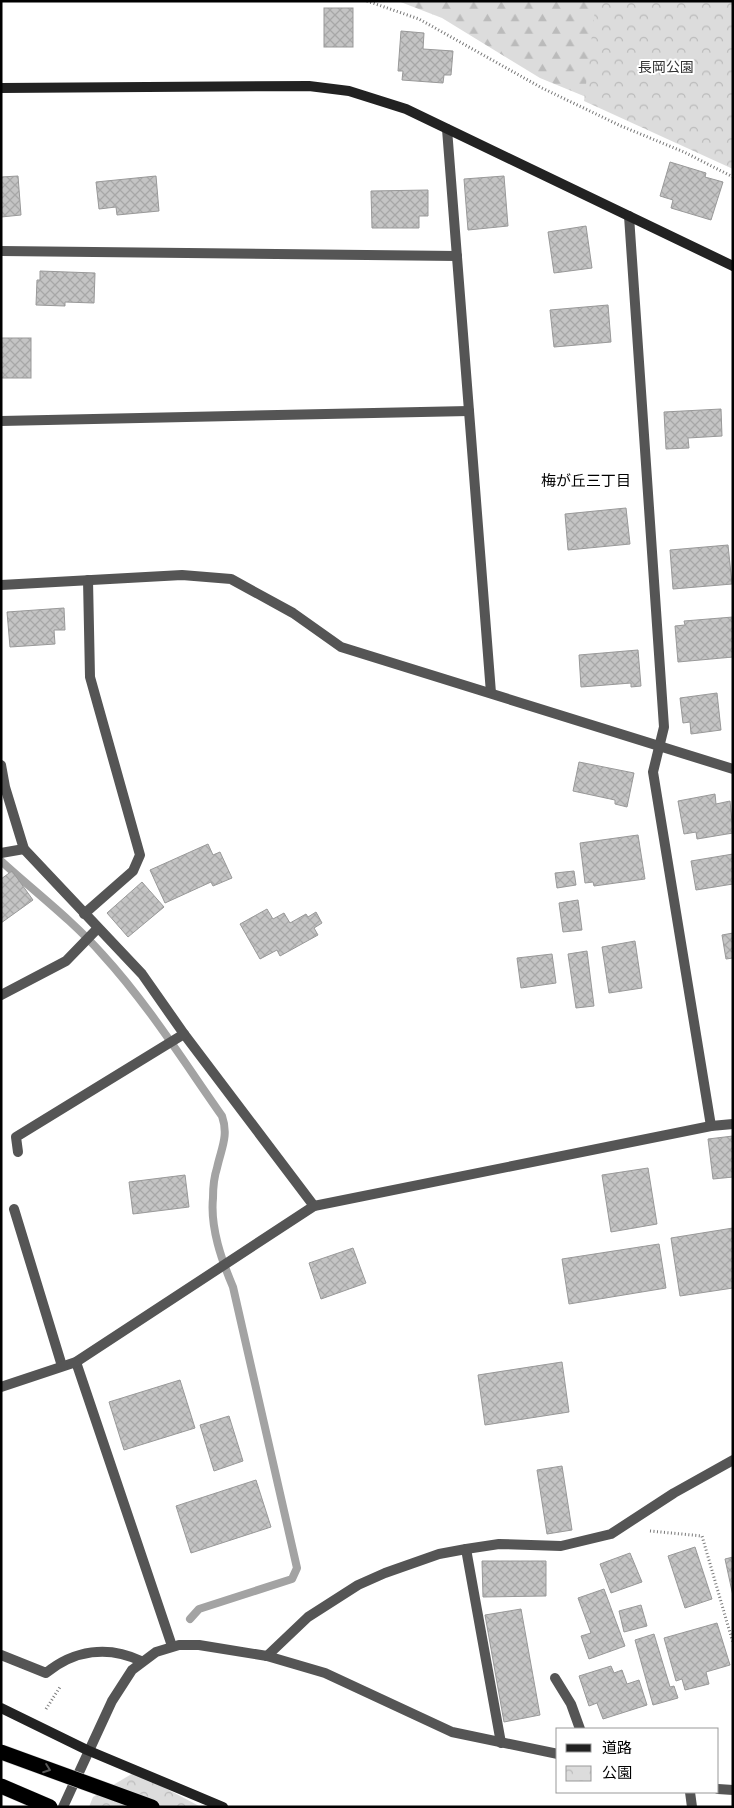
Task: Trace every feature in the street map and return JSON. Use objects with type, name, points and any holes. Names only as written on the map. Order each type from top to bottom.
[{"type":"highway","points":[[1,1752],[152,1807]]},
{"type":"highway","points":[[1,1786],[50,1807]]},
{"type":"street","points":[[1,88],[289,85],[329,87],[387,101],[733,266]]},
{"type":"street","points":[[447,129],[491,693]]},
{"type":"street","points":[[629,216],[664,727],[653,772],[711,1126]]},
{"type":"street","points":[[1,251],[457,256]]},
{"type":"street","points":[[1,421],[469,411]]},
{"type":"street","points":[[1,585],[182,575],[231,579],[293,613],[341,647],[733,769]]},
{"type":"street","points":[[84,914],[133,871],[140,855],[90,677],[88,580]]},
{"type":"street","points":[[1,765],[11,810],[24,849],[97,929],[142,974],[184,1034],[314,1206]]},
{"type":"street","points":[[1,853],[24,849]]},
{"type":"street","points":[[1,995],[66,961],[97,929]]},
{"type":"street","points":[[18,1152],[16,1137],[184,1034]]},
{"type":"street","points":[[1,1387],[76,1362],[314,1206],[711,1126],[733,1124]]},
{"type":"street","points":[[14,1209],[62,1366]]},
{"type":"street","points":[[76,1362],[172,1646]]},
{"type":"street","points":[[267,1656],[308,1617],[358,1585],[412,1562],[466,1549],[499,1544],[561,1546],[611,1534],[674,1493],[733,1460]]},
{"type":"street","points":[[466,1549],[501,1743]]},
{"type":"street","points":[[63,1807],[87,1750],[112,1701],[132,1670],[156,1652],[172,1646],[199,1645],[267,1656],[325,1673],[452,1732],[556,1754]]},
{"type":"street","points":[[1,1655],[46,1673],[67,1659],[92,1652],[117,1652],[142,1661]]},
{"type":"street","points":[[555,1678],[571,1704],[580,1728]]},
{"type":"street","points":[[1,1708],[87,1750],[223,1807]]},
{"type":"street","points":[[719,1789],[733,1790]]},
{"type":"street","points":[[690,1793],[692,1807]]},
{"type":"path","points":[[367,1],[419,19],[542,88],[621,126],[684,152],[733,177]]},
{"type":"path","points":[[621,1528],[702,1536],[733,1643]]},
{"type":"green space","name":"長岡公園","points":[[398,1],[733,1],[733,165],[625,113],[540,78],[442,18]]},
{"type":"green space","name":"長岡公園","points":[[596,1],[733,1],[733,169],[584,101]]},
{"type":"green space","points":[[135,1772],[201,1807],[89,1807],[93,1797]]},
{"type":"building","points":[[324,8],[353,8],[353,47],[324,47]]},
{"type":"building","points":[[401,31],[424,33],[423,49],[453,51],[451,75],[444,75],[443,83],[402,80],[403,71],[398,71]]},
{"type":"building","points":[[670,162],[706,173],[705,177],[723,182],[711,220],[671,208],[673,200],[660,196]]},
{"type":"building","points":[[18,176],[21,215],[1,217],[1,177]]},
{"type":"building","points":[[156,176],[159,211],[117,215],[116,207],[99,209],[96,182]]},
{"type":"building","points":[[504,176],[508,226],[468,230],[464,179]]},
{"type":"building","points":[[428,190],[428,216],[419,216],[419,228],[372,228],[371,191]]},
{"type":"building","points":[[586,226],[592,268],[554,273],[548,232]]},
{"type":"building","points":[[40,271],[95,273],[94,303],[65,302],[65,306],[36,305],[37,280],[40,280]]},
{"type":"building","points":[[608,305],[611,342],[554,347],[550,310]]},
{"type":"building","points":[[1,338],[31,338],[31,378],[1,378]]},
{"type":"building","points":[[721,409],[722,436],[688,438],[689,448],[666,449],[664,412]]},
{"type":"building","points":[[626,508],[630,544],[568,550],[565,514]]},
{"type":"building","points":[[728,545],[732,584],[673,589],[670,550]]},
{"type":"building","points":[[64,608],[65,630],[54,630],[55,644],[10,647],[7,612]]},
{"type":"building","points":[[733,617],[733,657],[678,662],[675,626],[685,625],[684,621]]},
{"type":"building","points":[[638,650],[641,686],[631,687],[631,683],[581,687],[579,655]]},
{"type":"building","points":[[717,693],[721,730],[691,734],[690,722],[683,723],[680,698]]},
{"type":"building","points":[[579,762],[634,773],[627,807],[615,804],[615,800],[573,791]]},
{"type":"building","points":[[715,794],[716,804],[730,801],[733,833],[697,839],[696,832],[684,834],[678,801]]},
{"type":"building","points":[[638,835],[645,879],[594,886],[593,882],[585,883],[580,843]]},
{"type":"building","points":[[208,844],[213,855],[220,852],[232,878],[213,886],[211,882],[165,903],[150,870]]},
{"type":"building","points":[[733,854],[733,884],[696,890],[691,861]]},
{"type":"building","points":[[12,871],[33,900],[1,923],[1,879]]},
{"type":"building","points":[[574,871],[576,885],[557,888],[555,873]]},
{"type":"building","points":[[142,882],[164,907],[128,937],[107,913]]},
{"type":"building","points":[[578,900],[582,930],[563,932],[559,903]]},
{"type":"building","points":[[267,909],[273,919],[284,913],[290,923],[306,914],[308,917],[316,912],[322,923],[314,928],[318,935],[280,956],[277,950],[260,959],[240,924]]},
{"type":"building","points":[[733,933],[733,958],[726,959],[722,935]]},
{"type":"building","points":[[635,941],[642,988],[609,993],[602,947]]},
{"type":"building","points":[[587,951],[594,1006],[576,1008],[568,954]]},
{"type":"building","points":[[552,954],[556,983],[521,988],[517,958]]},
{"type":"building","points":[[733,1136],[733,1177],[713,1179],[708,1139]]},
{"type":"building","points":[[648,1168],[657,1224],[611,1232],[602,1175]]},
{"type":"building","points":[[185,1175],[189,1207],[133,1214],[129,1182]]},
{"type":"building","points":[[733,1228],[733,1288],[680,1296],[671,1238]]},
{"type":"building","points":[[659,1244],[666,1288],[569,1304],[562,1259]]},
{"type":"building","points":[[353,1248],[366,1283],[321,1299],[309,1263]]},
{"type":"building","points":[[562,1362],[569,1412],[485,1425],[478,1375]]},
{"type":"building","points":[[180,1380],[195,1428],[124,1450],[109,1402]]},
{"type":"building","points":[[229,1416],[243,1461],[214,1471],[200,1425]]},
{"type":"building","points":[[562,1466],[572,1530],[547,1534],[537,1470]]},
{"type":"building","points":[[256,1480],[271,1527],[191,1553],[176,1506]]},
{"type":"building","points":[[695,1547],[712,1599],[685,1608],[668,1556]]},
{"type":"building","points":[[630,1553],[642,1582],[611,1593],[600,1564]]},
{"type":"building","points":[[733,1557],[733,1596],[725,1559]]},
{"type":"building","points":[[482,1561],[546,1561],[546,1596],[483,1597]]},
{"type":"building","points":[[604,1589],[625,1646],[589,1659],[581,1636],[591,1633],[578,1598]]},
{"type":"building","points":[[641,1605],[647,1626],[624,1632],[619,1611]]},
{"type":"building","points":[[521,1609],[540,1715],[504,1722],[485,1615]]},
{"type":"building","points":[[717,1623],[730,1665],[706,1672],[709,1684],[685,1690],[682,1679],[676,1681],[664,1638]]},
{"type":"building","points":[[654,1634],[670,1687],[674,1686],[678,1698],[653,1705],[635,1640]]},
{"type":"building","points":[[611,1666],[614,1673],[622,1670],[627,1684],[639,1680],[647,1705],[603,1719],[597,1703],[589,1706],[579,1676]]},
{"type":"waterway","points":[[1,861],[78,929],[119,973],[165,1033],[222,1116],[224,1123],[224,1142],[213,1186],[213,1221],[221,1255],[233,1287],[297,1568],[292,1579],[199,1609],[190,1619]]},
{"type":"district","name":"梅が丘三丁目","points":[[586,481]]}]
